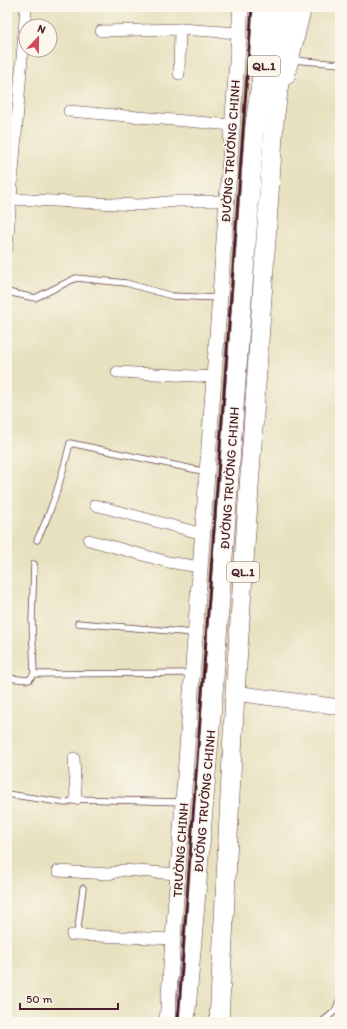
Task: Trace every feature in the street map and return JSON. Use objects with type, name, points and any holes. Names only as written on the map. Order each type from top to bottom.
[{"type":"highway","name":"ĐƯỜNG TRƯỜNG CHINH","points":[[185,1022],[212,701],[255,124],[272,7]]},
{"type":"highway","name":"ĐƯỜNG TRƯỜNG CHINH","points":[[219,1022],[235,693],[274,122],[289,7]]},
{"type":"street","points":[[7,248],[11,199],[11,132],[26,7]]},
{"type":"street","name":"ĐƯỜNG TRƯỜNG CHINH","points":[[192,675],[241,7]]},
{"type":"street","points":[[255,124],[259,7]]},
{"type":"street","points":[[274,122],[304,7]]},
{"type":"street","points":[[101,32],[180,29],[239,33]]},
{"type":"street","points":[[179,74],[180,29]]},
{"type":"street","points":[[69,111],[232,125]]},
{"type":"street","points":[[11,199],[139,205],[177,201],[226,201]]},
{"type":"street","points":[[117,372],[214,377]]},
{"type":"street","points":[[95,505],[203,534]]},
{"type":"street","points":[[89,540],[174,564],[200,567]]},
{"type":"street","name":"TRƯỜNG CHINH","points":[[167,1022],[192,675]]},
{"type":"street","points":[[235,693],[340,707]]},
{"type":"street","points":[[74,758],[76,799]]},
{"type":"street","points":[[58,871],[109,874],[123,870],[178,874]]},
{"type":"street","points":[[74,935],[173,939]]},
{"type":"lane","points":[[291,60],[340,64]]},
{"type":"lane","points":[[7,292],[35,298],[76,278],[126,283],[172,296],[219,298]]},
{"type":"lane","points":[[37,540],[46,522],[58,490],[70,443],[207,472]]},
{"type":"lane","points":[[7,678],[29,680],[34,674],[32,620],[34,564]]},
{"type":"lane","points":[[78,624],[195,633]]},
{"type":"lane","points":[[34,674],[192,675]]},
{"type":"lane","points":[[7,794],[66,803],[76,799],[183,802]]},
{"type":"lane","points":[[74,935],[83,888]]},
{"type":"lane","points":[[338,941],[340,990]]},
{"type":"lane","points":[[322,1022],[335,1011],[340,999]]},
{"type":"railway","points":[[178,1022],[252,7]]}]
